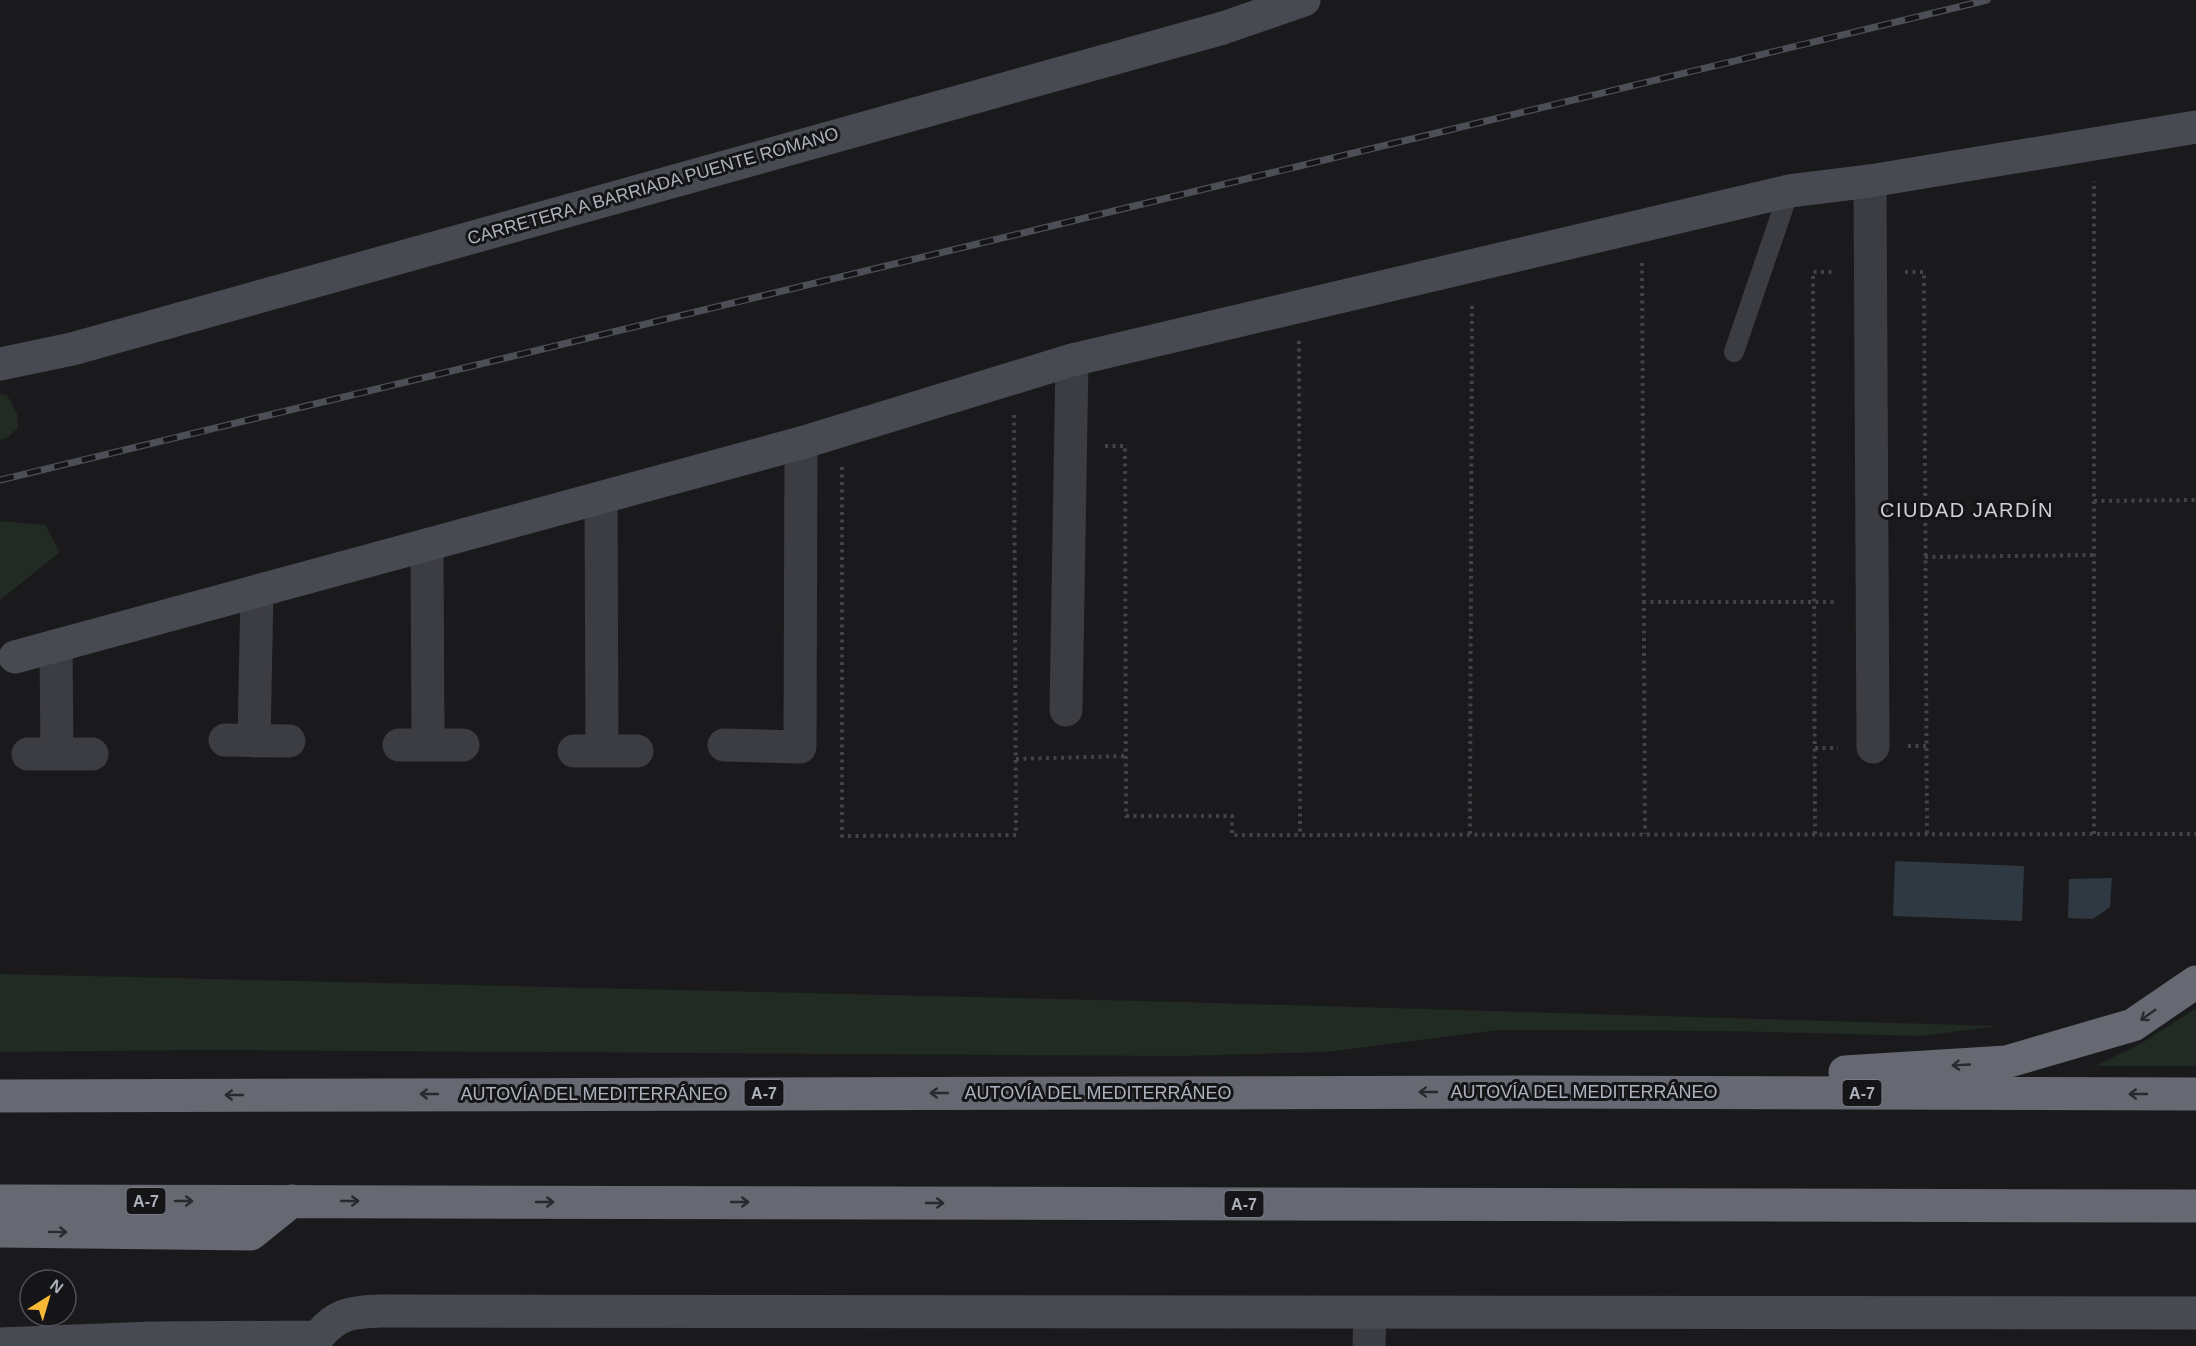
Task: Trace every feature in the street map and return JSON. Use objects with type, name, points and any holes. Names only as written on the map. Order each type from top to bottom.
[{"type":"highway","points":[[1528,1092],[2006,1062],[2133,1025],[2196,982]]},
{"type":"highway","name":"AUTOVÍA DEL MEDITERRÁNEO","points":[[0,1096],[1528,1092],[2196,1094]]},
{"type":"highway","name":"A-7","points":[[0,1201],[2196,1206]]},
{"type":"highway","points":[[0,1231],[251,1234],[292,1201]]},
{"type":"street","name":"CARRETERA A BARRIADA PUENTE ROMANO","points":[[0,364],[83,346],[1222,28],[1304,0]]},
{"type":"street","points":[[15,657],[801,443],[1072,360],[1789,191],[1870,181],[2196,127]]},
{"type":"street","points":[[1870,181],[1873,747]]},
{"type":"street","points":[[1066,710],[1072,360]]},
{"type":"street","points":[[724,746],[800,747],[801,443]]},
{"type":"street","points":[[602,498],[588,751],[637,751]]},
{"type":"street","points":[[427,545],[414,744],[463,745]]},
{"type":"street","points":[[257,591],[240,740],[289,741]]},
{"type":"street","points":[[56,646],[43,754],[92,754]]},
{"type":"street","points":[[0,1344],[319,1341],[328,1324],[343,1315],[372,1311],[2196,1313]]},
{"type":"street","points":[[1370,1313],[1370,1346]]},
{"type":"lane","points":[[1734,352],[1789,191]]},
{"type":"path","points":[[2094,144],[2094,834]]},
{"type":"path","points":[[1641,226],[1645,834]]},
{"type":"path","points":[[1470,834],[1472,266]]},
{"type":"path","points":[[1299,307],[1300,835]]},
{"type":"path","points":[[842,431],[842,836],[1016,836],[1014,377]]},
{"type":"path","points":[[1095,446],[1125,446],[1126,816],[1232,816],[1232,835],[2196,834]]},
{"type":"path","points":[[2094,501],[2196,500]]},
{"type":"path","points":[[1925,557],[2094,555]]},
{"type":"path","points":[[1643,602],[1872,602]]},
{"type":"path","points":[[1016,759],[1126,756]]},
{"type":"shaded area","points":[[0,394],[7,395],[17,414],[18,428],[8,437],[0,440]]},
{"type":"shaded area","points":[[0,521],[45,525],[60,552],[0,600]]},
{"type":"shaded area","points":[[1895,861],[2024,866],[2022,921],[1893,916]]},
{"type":"shaded area","points":[[2112,878],[2110,907],[2093,919],[2068,918],[2069,879]]},
{"type":"shaded area","points":[[0,974],[1182,1002],[1999,1026],[1921,1036],[1727,1031],[1498,1030],[1327,1052],[1178,1056],[204,1050],[0,1052]]},
{"type":"shaded area","points":[[2196,1008],[2196,1066],[2095,1066],[2142,1043]]},
{"type":"railway","points":[[0,480],[1987,0]]},
{"type":"district","name":"CIUDAD JARDÍN","points":[[1967,510]]}]
